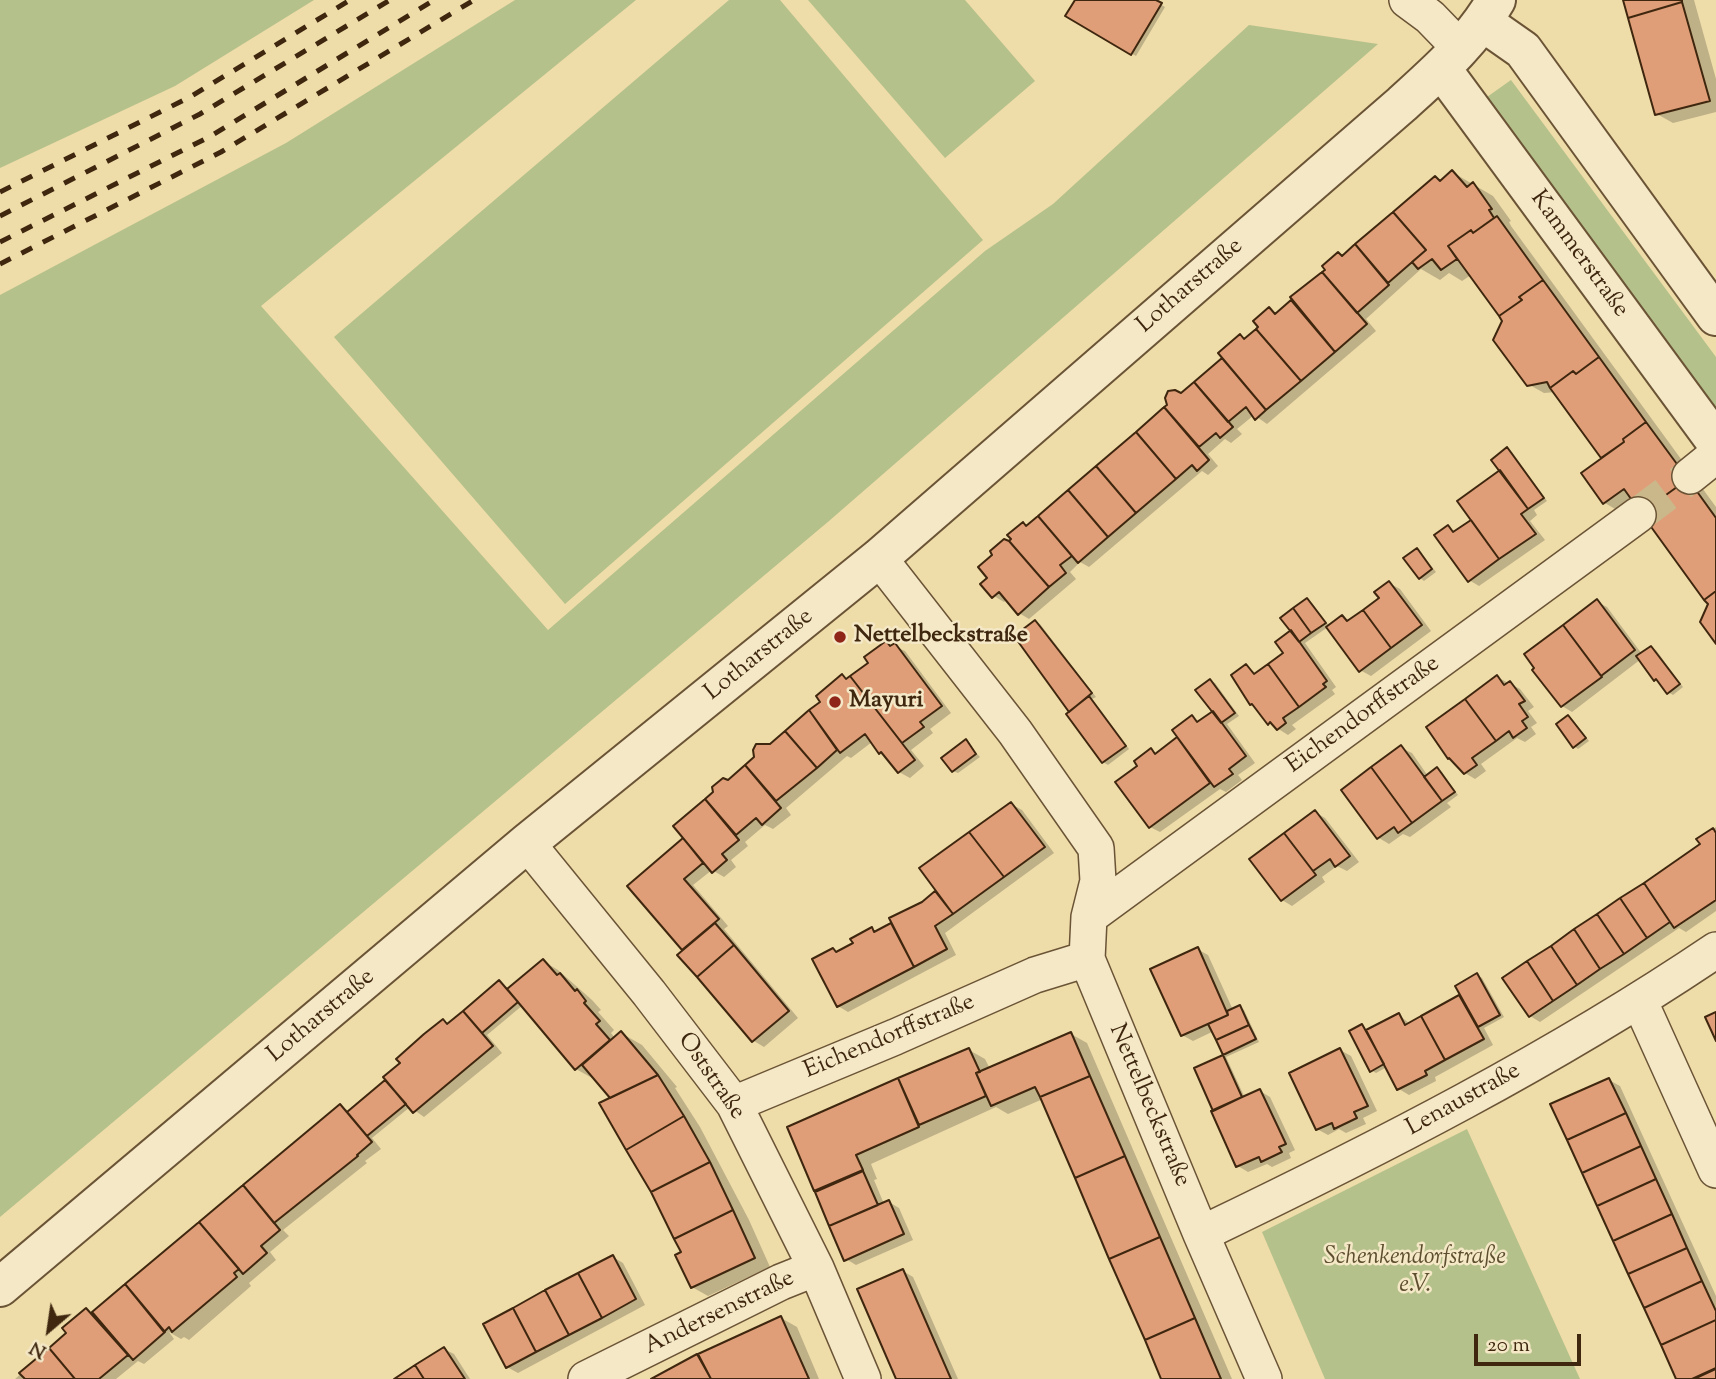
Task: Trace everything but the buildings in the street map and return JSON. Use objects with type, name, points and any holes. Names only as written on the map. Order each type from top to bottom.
[{"type":"street","name":"Kammerstraße","points":[[1407,0],[1430,17],[1470,35],[1523,50],[1716,316]]},
{"type":"street","name":"Kammerstraße","points":[[1470,35],[1716,442]]},
{"type":"street","name":"Lotharstraße","points":[[0,1287],[527,843],[879,558],[1402,104],[1470,35]]},
{"type":"street","name":"Eichendorffstraße","points":[[1089,917],[1638,515]]},
{"type":"street","name":"Nettelbeckstraße","points":[[879,558],[1015,732],[1096,848],[1098,881],[1089,917],[1087,959],[1264,1379]]},
{"type":"street","name":"Oststraße","points":[[527,843],[649,993],[734,1104],[816,1268],[863,1379]]},
{"type":"street","name":"Lenaustraße","points":[[1201,1234],[1438,1117],[1640,1002],[1716,950]]},
{"type":"street","name":"Eichendorffstraße","points":[[734,1104],[1035,975],[1087,959]]},
{"type":"street","points":[[1640,1002],[1716,1170]]},
{"type":"street","name":"Andersenstraße","points":[[586,1379],[781,1282],[816,1268]]},
{"type":"green space","points":[[0,0],[314,0],[175,86],[0,168]]},
{"type":"green space","points":[[515,0],[636,0],[261,306],[548,630],[985,251],[1053,204],[1249,25],[1378,44],[829,521],[0,1217],[0,295],[286,143]]},
{"type":"green space","points":[[729,0],[780,0],[983,240],[565,604],[334,337]]},
{"type":"green space","points":[[808,0],[965,0],[1035,81],[945,158]]},
{"type":"green space","points":[[1511,80],[1716,357],[1716,422],[1480,102]]},
{"type":"green space","name":"Schenkendorfstraße e.V.","points":[[1467,1129],[1580,1379],[1325,1379],[1262,1232]]},
{"type":"tunnel","points":[[1638,515],[1690,476]]},
{"type":"railway","points":[[0,192],[190,97],[350,0]]},
{"type":"railway","points":[[0,216],[200,114],[390,0]]},
{"type":"railway","points":[[0,242],[211,136],[434,0]]},
{"type":"railway","points":[[0,264],[221,152],[474,0]]},
{"type":"place","name":"Nettelbeckstraße","points":[[840,637]]},
{"type":"place","name":"Mayuri","points":[[835,702]]}]
